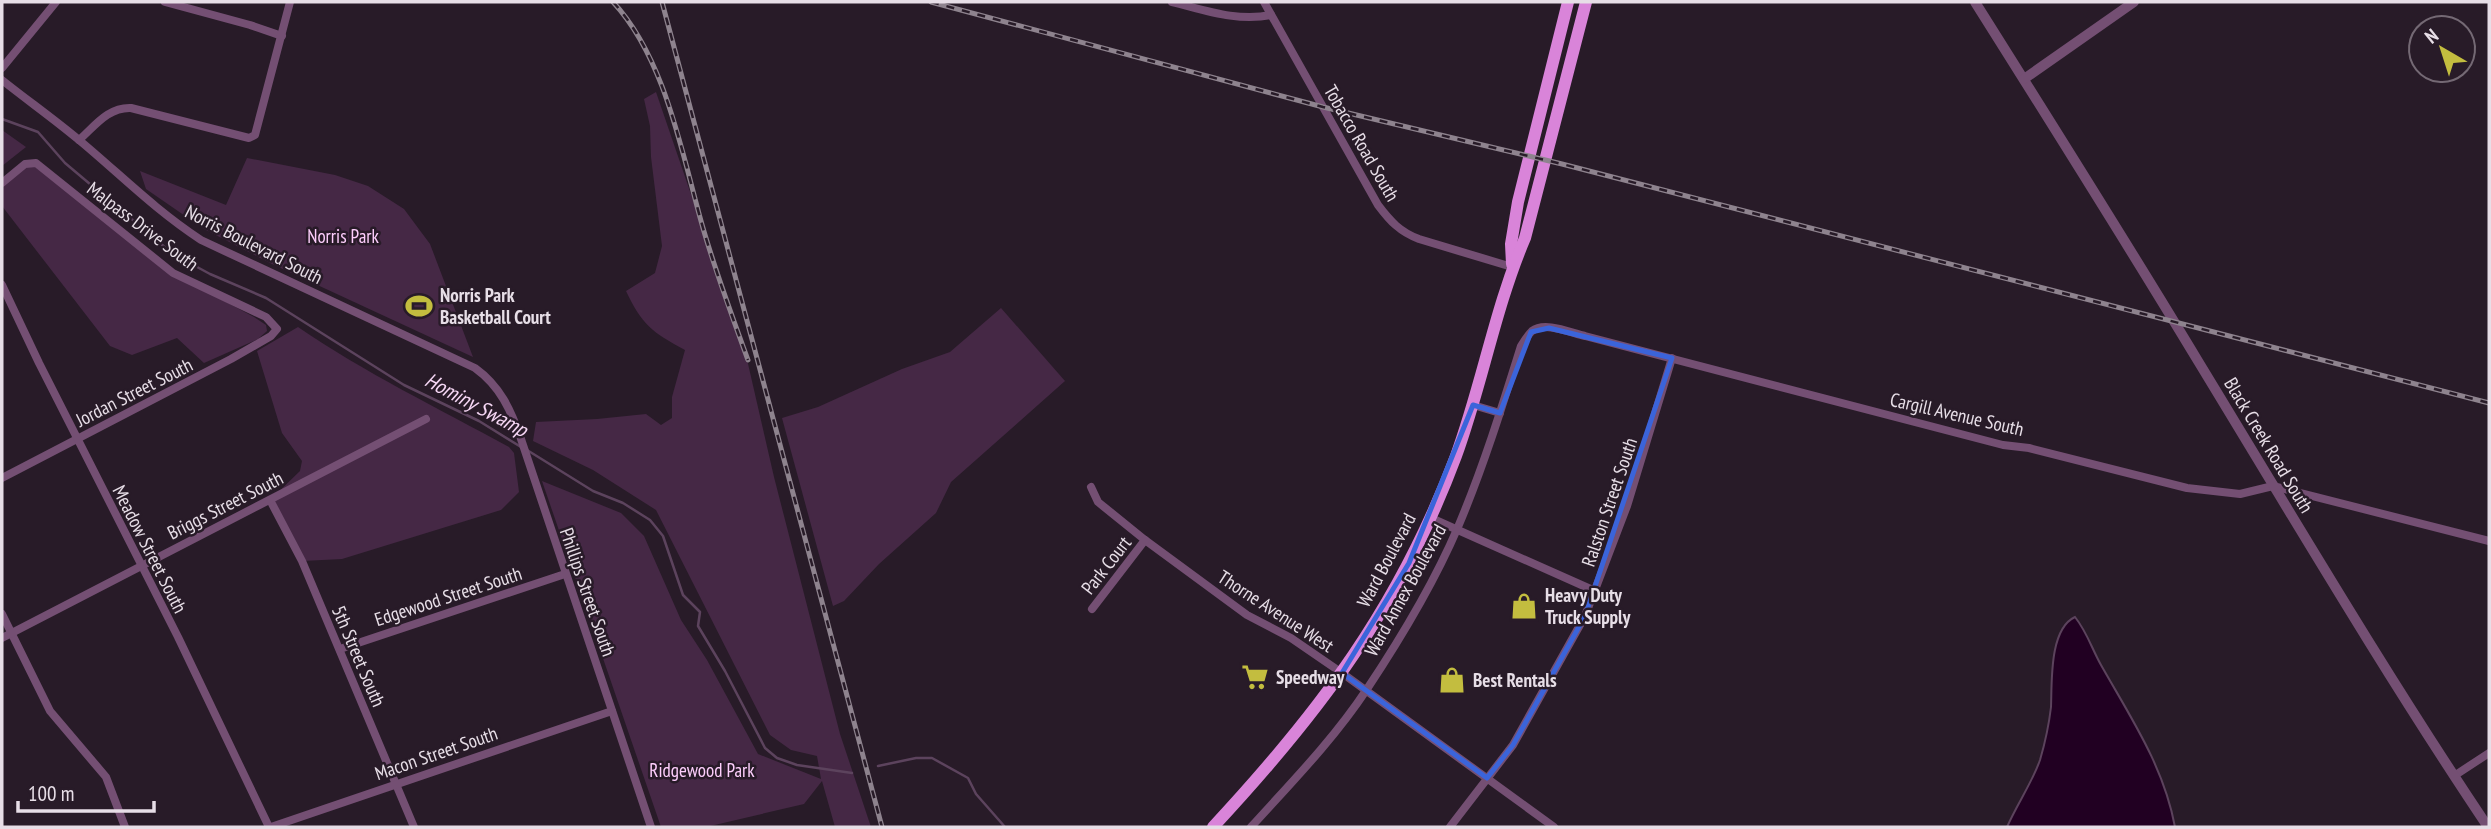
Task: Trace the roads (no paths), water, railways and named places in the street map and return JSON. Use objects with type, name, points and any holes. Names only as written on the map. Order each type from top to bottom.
[{"type":"highway","name":"Ward Boulevard","points":[[1513,267],[1511,244],[1518,202],[1568,2]]},
{"type":"highway","name":"Ward Boulevard","points":[[1213,827],[1291,740],[1342,673],[1391,595],[1431,518],[1473,405],[1513,267],[1525,238],[1586,2]]},
{"type":"street","points":[[2,68],[56,2]]},
{"type":"street","points":[[165,2],[282,36]]},
{"type":"street","points":[[79,140],[105,116],[121,108],[249,138],[255,135],[290,2]]},
{"type":"street","points":[[1172,2],[1238,17],[1271,15]]},
{"type":"street","name":"Tobacco Road South","points":[[1264,2],[1378,205],[1390,221],[1419,239],[1513,267]]},
{"type":"street","name":"Black Creek Road South","points":[[1975,2],[2273,486],[2488,827]]},
{"type":"street","points":[[2024,79],[2134,2]]},
{"type":"street","name":"Norris Boulevard South","points":[[2,80],[79,140],[135,191],[201,240],[482,374]]},
{"type":"street","name":"Malpass Drive South","points":[[2,183],[29,162],[40,166],[173,273],[266,317],[277,329]]},
{"type":"street","name":"Meadow Street South","points":[[2,285],[270,827]]},
{"type":"street","name":"Cargill Avenue South","points":[[1500,413],[1521,346],[1531,332],[1549,327],[2003,445],[2029,447],[2187,488],[2241,494],[2273,486],[2489,541]]},
{"type":"street","name":"Jordan Street South","points":[[2,478],[231,359],[271,336],[277,329]]},
{"type":"street","name":"Ralston Street South","points":[[1450,827],[1513,745],[1585,616],[1627,506],[1672,358]]},
{"type":"street","name":"Phillips Street South","points":[[482,374],[501,394],[514,421],[651,827]]},
{"type":"street","points":[[1473,405],[1500,413]]},
{"type":"street","name":"Ward Annex Boulevard","points":[[1251,827],[1367,691],[1414,614],[1457,529],[1500,413]]},
{"type":"street","name":"Briggs Street South","points":[[2,638],[426,419]]},
{"type":"street","name":"Thorne Avenue West","points":[[1091,488],[1098,502],[1247,615],[1291,638],[1342,673],[1554,827]]},
{"type":"street","name":"5th Street South","points":[[270,500],[302,561],[414,827]]},
{"type":"street","points":[[1431,518],[1595,591]]},
{"type":"street","name":"Park Court","points":[[1092,609],[1145,540]]},
{"type":"street","name":"Edgewood Street South","points":[[340,649],[565,574]]},
{"type":"street","points":[[2,614],[50,710],[106,777],[125,827]]},
{"type":"street","name":"Macon Street South","points":[[270,827],[612,711]]},
{"type":"street","points":[[2454,776],[2489,753]]},
{"type":"waterway","name":"Hominy Swamp","points":[[2,119],[38,132],[65,163],[173,254],[210,274],[266,298],[404,385],[479,421],[521,447]]},
{"type":"waterway","name":"Hominy Swamp","points":[[527,450],[593,491],[623,503],[650,520],[663,536],[683,595],[700,612],[698,626],[765,748],[777,758],[797,765],[852,773]]},
{"type":"waterway","name":"Hominy Swamp","points":[[878,766],[916,758],[932,758],[968,778],[976,794],[1005,827]]},
{"type":"railway","points":[[613,2],[631,25],[659,79],[679,139],[713,261],[748,360]]},
{"type":"railway","points":[[662,2],[882,827]]},
{"type":"railway","points":[[931,2],[1323,107],[1562,164],[2489,403]]},
{"type":"place","name":"Norris Park Basketball Court","points":[[419,306]]},
{"type":"place","name":"Heavy Duty Truck Supply","points":[[1524,606]]},
{"type":"place","name":"Speedway","points":[[1255,677]]},
{"type":"place","name":"Best Rentals","points":[[1452,680]]},
{"type":"park label","name":"Norris Park","points":[[343,236]]},
{"type":"park label","name":"Ridgewood Park","points":[[702,770]]}]
